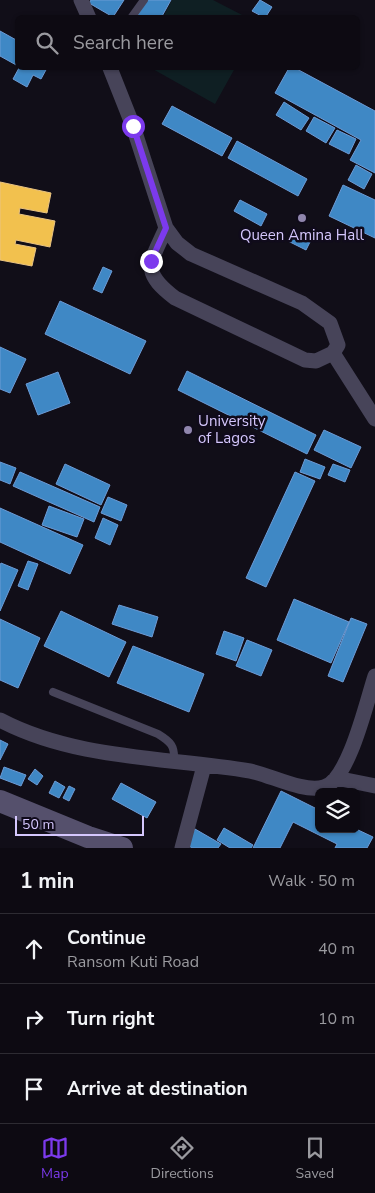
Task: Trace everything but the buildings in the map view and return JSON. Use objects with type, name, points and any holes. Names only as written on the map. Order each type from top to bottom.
[{"type":"main road","points":[[0,801],[88,837],[122,848]]},
{"type":"main road","points":[[0,818],[77,848]]},
{"type":"street","points":[[82,0],[88,15]]},
{"type":"street","points":[[111,70],[133,126],[166,228],[177,244],[191,254],[302,303],[322,316],[330,323],[337,341],[338,345],[333,353],[316,361],[305,360],[175,298],[158,285],[151,273],[151,261],[166,228]]},
{"type":"street","points":[[333,353],[375,419]]},
{"type":"street","points":[[0,720],[26,734],[73,746],[204,766],[252,771],[309,787],[324,787],[336,778],[346,762],[375,676]]},
{"type":"street","points":[[182,848],[204,766]]},
{"type":"street","points":[[336,778],[375,786]]},
{"type":"lane","points":[[133,15],[144,0]]},
{"type":"lane","points":[[53,692],[158,734],[171,742],[175,749],[174,761]]},
{"type":"shaded area","points":[[172,0],[213,0],[242,15],[164,15]]},
{"type":"shaded area","points":[[155,70],[234,70],[215,104]]},
{"type":"place","name":"Queen Amina Hall","points":[[302,218]]},
{"type":"place","name":"University of Lagos","points":[[188,430]]},
{"type":"route","points":[[133,126],[166,228],[151,261]]}]
